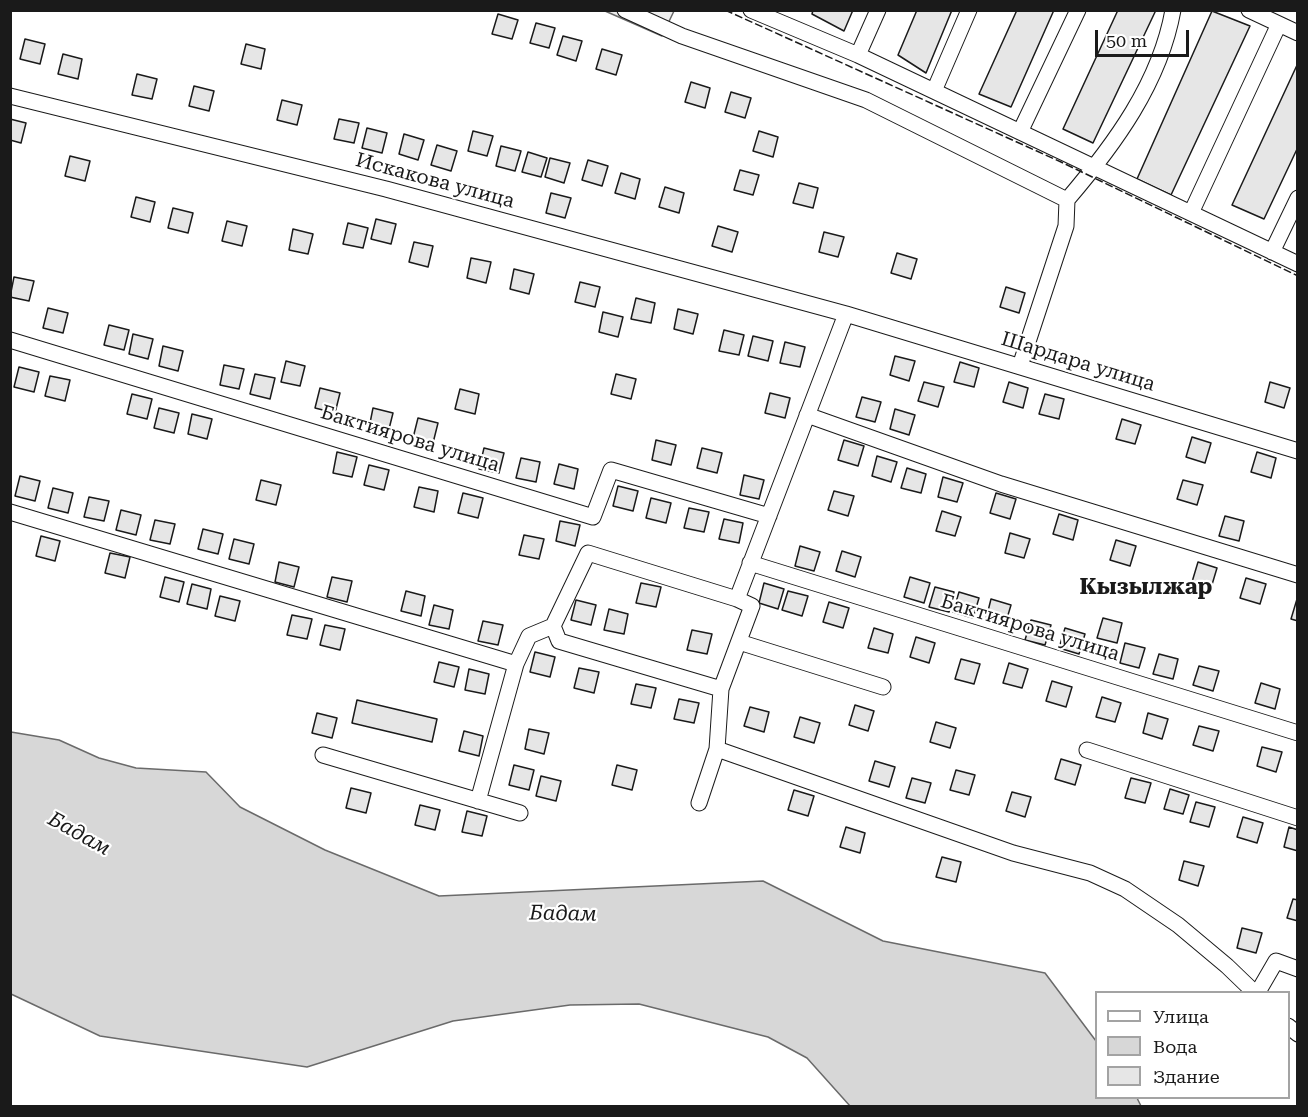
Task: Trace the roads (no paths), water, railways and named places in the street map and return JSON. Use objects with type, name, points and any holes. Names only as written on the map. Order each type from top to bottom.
[{"type":"street","points":[[625,10],[682,36],[866,100],[1067,200]]},
{"type":"street","points":[[751,10],[858,55],[1298,264]]},
{"type":"street","points":[[858,55],[878,10]]},
{"type":"street","points":[[934,91],[969,10]]},
{"type":"street","points":[[1020,132],[1078,10]]},
{"type":"street","points":[[1020,366],[1066,226],[1067,200],[1095,168],[1133,111],[1160,62],[1173,10]]},
{"type":"street","points":[[1249,10],[1298,33]]},
{"type":"street","points":[[1191,213],[1279,24]]},
{"type":"street","name":"Искакова улица","points":[[10,96],[386,189],[846,314]]},
{"type":"street","points":[[1272,252],[1298,198]]},
{"type":"street","points":[[737,599],[846,314]]},
{"type":"street","name":"Шардара улица","points":[[846,314],[1298,451]]},
{"type":"street","name":"Бактиярова улица","points":[[10,340],[593,517],[611,470],[769,516]]},
{"type":"street","points":[[807,415],[1001,484],[1298,575]]},
{"type":"street","points":[[10,512],[516,664]]},
{"type":"street","points":[[478,801],[516,664],[529,636],[553,626],[588,553],[737,599],[752,606],[721,689],[717,749],[699,803]]},
{"type":"street","name":"Бактиярова улица","points":[[750,563],[1298,733]]},
{"type":"street","points":[[553,626],[559,641],[721,689]]},
{"type":"street","points":[[739,642],[883,687]]},
{"type":"street","points":[[717,749],[1013,853],[1090,873],[1125,889],[1178,925],[1254,991]]},
{"type":"street","points":[[1087,750],[1298,818]]},
{"type":"street","points":[[323,755],[520,813]]},
{"type":"street","points":[[1257,991],[1276,961],[1298,969]]},
{"type":"water","name":"Бадам","points":[[11,732],[59,740],[99,758],[136,768],[206,772],[240,807],[325,850],[439,896],[763,881],[883,941],[1045,973],[1095,1040],[1095,1099],[1138,1099],[1141,1106],[850,1106],[807,1058],[768,1037],[639,1004],[570,1005],[453,1021],[307,1067],[100,1036],[11,994]]},
{"type":"district","name":"Кызылжар","points":[[1146,588]]}]
